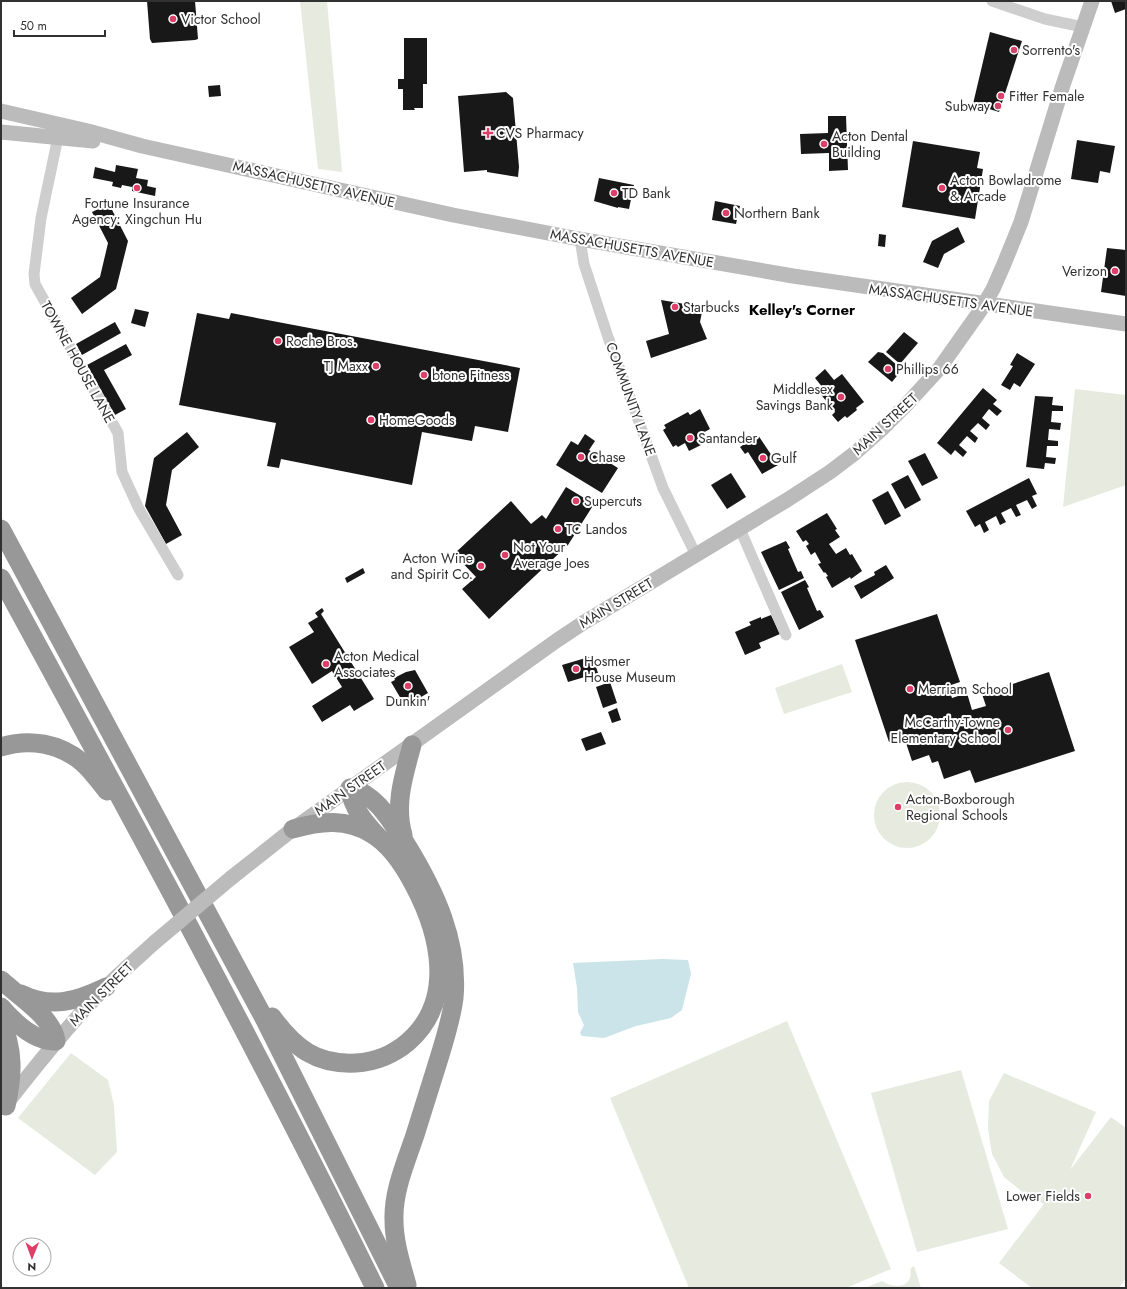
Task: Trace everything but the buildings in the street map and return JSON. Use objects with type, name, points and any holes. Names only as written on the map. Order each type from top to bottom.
[{"type":"highway","points":[[1,529],[239,972],[400,1288]]},
{"type":"highway","points":[[1,578],[137,828],[279,1096],[375,1288]]},
{"type":"highway","points":[[1,746],[21,742],[33,742],[54,746],[72,755],[91,771],[137,828]]},
{"type":"highway","points":[[411,853],[404,836],[399,814],[402,785],[412,745]]},
{"type":"highway","points":[[239,972],[287,1036],[300,1048],[316,1056],[338,1062],[365,1062],[391,1053],[410,1040],[423,1027],[432,1010],[436,997],[439,977],[438,956],[433,932],[421,900],[404,869],[354,806],[350,788],[363,792],[372,800],[393,825],[428,883],[443,916],[452,950],[454,983],[452,1007],[445,1039],[403,1170],[395,1200],[395,1237],[408,1288]]},
{"type":"highway","points":[[293,829],[319,822],[343,823],[366,830],[384,844]]},
{"type":"highway","points":[[5,984],[32,999],[55,1003],[80,999],[106,987]]},
{"type":"highway","points":[[1,1007],[16,1022],[37,1037],[48,1041],[56,1041],[54,1032],[48,1023],[5,984]]},
{"type":"highway","points":[[1,1021],[9,1041],[11,1057],[10,1081],[3,1109]]},
{"type":"main road","name":"MAIN STREET","points":[[3,1109],[56,1041],[106,987],[155,942],[231,878],[293,829],[583,623],[817,481],[855,453],[905,406],[939,369],[984,304],[1000,273],[1021,222],[1063,85],[1092,1]]},
{"type":"main road","name":"MASSACHUSETTS AVENUE","points":[[1,111],[142,146],[403,204],[580,239],[794,276],[1126,324]]},
{"type":"main road","name":"MASSACHUSETTS AVENUE","points":[[1,132],[142,146]]},
{"type":"street","points":[[992,1],[1045,19],[1083,27]]},
{"type":"street","name":"TOWNE HOUSE LANE","points":[[58,137],[40,224],[34,274],[36,284],[118,433],[122,472],[139,509],[178,575]]},
{"type":"street","name":"COMMUNITY LANE","points":[[580,239],[584,264],[616,360],[663,488],[696,555]]},
{"type":"street","points":[[740,529],[786,634]]},
{"type":"shaded area","points":[[300,1],[327,1],[342,172],[318,169]]},
{"type":"shaded area","points":[[1075,389],[1126,395],[1126,485],[1063,507]]},
{"type":"shaded area","points":[[842,664],[852,692],[784,714],[775,688]]},
{"type":"shaded area","points":[[907,782],[920,785],[930,792],[937,802],[940,815],[937,828],[930,838],[920,845],[907,848],[894,845],[884,838],[877,828],[874,815],[877,802],[884,792],[894,785]]},
{"type":"shaded area","points":[[787,1021],[891,1269],[846,1288],[689,1288],[610,1098]]},
{"type":"shaded area","points":[[71,1053],[108,1080],[114,1105],[117,1152],[95,1175],[18,1118]]},
{"type":"shaded area","points":[[961,1070],[1008,1229],[917,1252],[871,1093]]},
{"type":"shaded area","points":[[1004,1073],[1096,1112],[1070,1170],[1111,1117],[1126,1128],[1126,1278],[1119,1288],[1032,1288],[999,1263],[1044,1204],[1025,1194],[1004,1177],[992,1154],[988,1129],[989,1101]]},
{"type":"shaded area","points":[[914,1266],[921,1288],[865,1288],[882,1281],[893,1286],[905,1284],[910,1278],[911,1268]]},
{"type":"water","points":[[663,959],[688,960],[691,974],[682,1010],[671,1018],[636,1026],[604,1038],[582,1036],[580,1033],[584,1025],[578,1012],[577,988],[573,963]]},
{"type":"place","name":"Victor School","points":[[173,19]]},
{"type":"place","name":"Sorrento's","points":[[1014,50]]},
{"type":"place","name":"Fitter Female","points":[[1001,96]]},
{"type":"place","name":"Subway","points":[[998,106]]},
{"type":"place","name":"CVS Pharmacy","points":[[488,133]]},
{"type":"place","name":"Acton Dental Building","points":[[824,144]]},
{"type":"place","name":"Fortune Insurance Agency: Xingchun Hu","points":[[137,188]]},
{"type":"place","name":"Acton Bowladrome & Arcade","points":[[942,188]]},
{"type":"place","name":"TD Bank","points":[[614,193]]},
{"type":"place","name":"Northern Bank","points":[[726,213]]},
{"type":"place","name":"Verizon","points":[[1115,271]]},
{"type":"place","name":"Starbucks","points":[[675,307]]},
{"type":"place","name":"Roche Bros.","points":[[278,341]]},
{"type":"place","name":"TJ Maxx","points":[[376,366]]},
{"type":"place","name":"Phillips 66","points":[[888,369]]},
{"type":"place","name":"btone Fitness","points":[[424,375]]},
{"type":"place","name":"Middlesex Savings Bank","points":[[841,397]]},
{"type":"place","name":"HomeGoods","points":[[371,420]]},
{"type":"place","name":"Santander","points":[[690,438]]},
{"type":"place","name":"Chase","points":[[581,457]]},
{"type":"place","name":"Gulf","points":[[763,458]]},
{"type":"place","name":"Supercuts","points":[[576,501]]},
{"type":"place","name":"TC Landos","points":[[558,529]]},
{"type":"place","name":"Not Your Average Joes","points":[[505,555]]},
{"type":"place","name":"Acton Wine and Spirit Co.","points":[[481,566]]},
{"type":"place","name":"Acton Medical Associates","points":[[326,664]]},
{"type":"place","name":"Hosmer House Museum","points":[[576,669]]},
{"type":"place","name":"Dunkin'","points":[[408,686]]},
{"type":"place","name":"Merriam School","points":[[910,689]]},
{"type":"place","name":"McCarthy-Towne Elementary School","points":[[1008,730]]},
{"type":"place","name":"Acton-Boxborough Regional Schools","points":[[898,807]]},
{"type":"place","name":"Lower Fields","points":[[1088,1196]]},
{"type":"district","name":"Kelley's Corner","points":[[802,310]]}]
